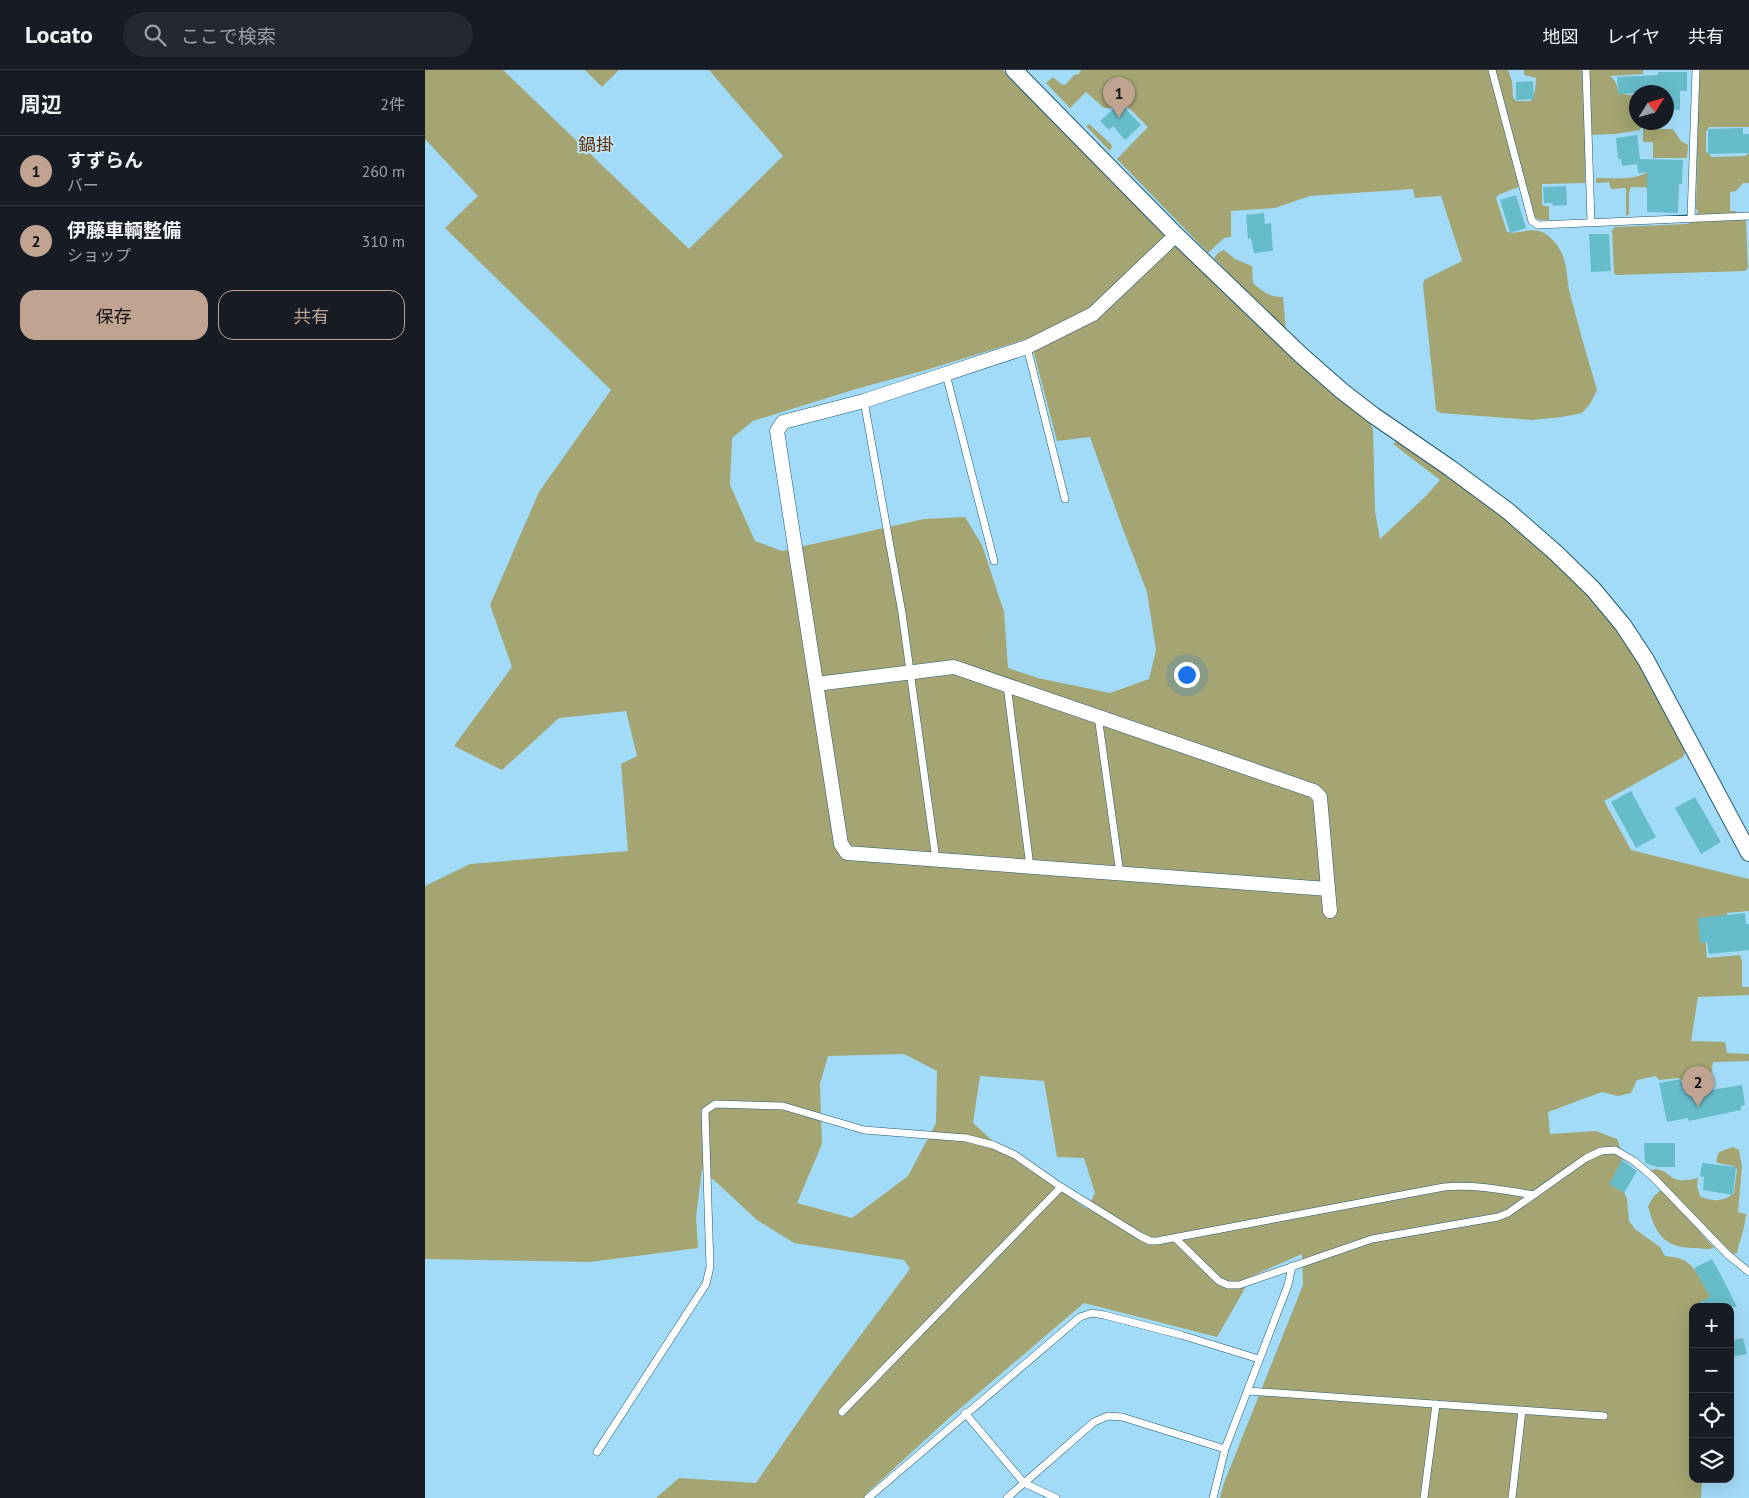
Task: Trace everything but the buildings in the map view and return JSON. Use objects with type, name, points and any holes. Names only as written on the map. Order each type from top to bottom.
[{"type":"street","points":[[1014,70],[1176,235],[1301,355],[1373,415],[1451,468],[1508,511],[1556,553],[1593,589],[1623,625],[1645,660],[1749,853]]},
{"type":"street","points":[[1176,235],[1093,314],[1027,347],[864,401],[783,422],[777,431],[841,844],[847,853],[1328,889]]},
{"type":"street","points":[[816,684],[954,666],[1314,791],[1320,797],[1330,911]]},
{"type":"lane","points":[[1492,70],[1533,221],[1538,225],[1749,216]]},
{"type":"lane","points":[[1586,70],[1591,222]]},
{"type":"lane","points":[[1691,218],[1696,70]]},
{"type":"lane","points":[[1027,347],[1065,499]]},
{"type":"lane","points":[[947,374],[995,561]]},
{"type":"lane","points":[[864,401],[902,613],[936,860]]},
{"type":"lane","points":[[1007,684],[1030,867]]},
{"type":"lane","points":[[1098,716],[1120,874]]},
{"type":"lane","points":[[597,1452],[706,1284],[710,1268],[705,1111],[715,1104],[783,1106],[864,1130],[966,1138],[993,1145],[1015,1155],[1061,1187],[1150,1241],[1454,1186],[1534,1194]]},
{"type":"lane","points":[[1175,1238],[1219,1281],[1228,1285],[1239,1285],[1372,1239],[1498,1217],[1508,1213],[1586,1158],[1601,1151],[1615,1150],[1634,1161],[1653,1178],[1727,1254],[1749,1272]]},
{"type":"lane","points":[[842,1412],[1061,1187]]},
{"type":"lane","points":[[1213,1498],[1225,1449],[1288,1285],[1292,1266]]},
{"type":"lane","points":[[868,1498],[965,1413],[1080,1317],[1092,1314],[1104,1315],[1181,1335],[1259,1359]]},
{"type":"lane","points":[[1248,1391],[1604,1416]]},
{"type":"lane","points":[[1424,1498],[1436,1404]]},
{"type":"lane","points":[[1512,1498],[1522,1410]]},
{"type":"lane","points":[[965,1413],[1024,1483],[1056,1498]]},
{"type":"lane","points":[[1007,1498],[1094,1422],[1108,1416],[1122,1417],[1225,1449]]},
{"type":"green space","points":[[425,70],[503,70],[689,249],[783,156],[709,70],[1003,70],[1192,261],[1369,422],[1373,429],[1375,511],[1380,539],[1427,495],[1440,480],[1393,444],[1397,441],[1442,470],[1557,562],[1619,629],[1650,682],[1685,752],[1683,757],[1604,801],[1631,850],[1749,879],[1749,911],[1727,913],[1728,928],[1705,932],[1707,958],[1740,955],[1742,961],[1742,987],[1749,987],[1749,995],[1698,997],[1691,1041],[1725,1042],[1727,1053],[1749,1054],[1749,1061],[1713,1062],[1711,1076],[1682,1080],[1679,1078],[1659,1080],[1656,1076],[1637,1080],[1631,1093],[1618,1096],[1602,1092],[1548,1112],[1550,1134],[1596,1131],[1617,1139],[1623,1164],[1620,1182],[1627,1199],[1629,1221],[1635,1229],[1660,1247],[1665,1256],[1681,1259],[1690,1265],[1710,1297],[1701,1303],[1689,1303],[1689,1483],[1702,1483],[1701,1498],[1220,1498],[1224,1483],[1303,1285],[1302,1254],[1252,1276],[1217,1337],[1084,1303],[949,1418],[866,1494],[864,1498],[656,1498],[679,1478],[756,1483],[822,1387],[910,1269],[904,1260],[794,1243],[757,1220],[702,1169],[696,1217],[698,1248],[590,1262],[425,1259],[425,886],[470,864],[628,851],[621,764],[637,756],[626,711],[559,718],[502,770],[454,746],[512,667],[490,605],[539,492],[611,390],[445,228],[478,196],[425,139]],"holes":[[[1030,338],[1057,441],[1090,437],[1147,592],[1156,650],[1149,679],[1110,693],[1038,678],[1008,668],[1004,612],[982,545],[965,517],[924,519],[782,551],[755,541],[730,485],[732,438],[753,421]],[[904,1054],[937,1071],[936,1123],[908,1176],[852,1218],[797,1203],[822,1144],[820,1084],[828,1056]],[[980,1076],[1044,1081],[1057,1157],[1084,1158],[1095,1193],[1087,1209],[1007,1154],[973,1123]]]},
{"type":"green space","points":[[585,70],[619,70],[602,87]]},
{"type":"green space","points":[[1081,70],[1508,70],[1512,81],[1513,97],[1516,101],[1531,101],[1535,91],[1536,78],[1524,75],[1524,70],[1584,70],[1584,72],[1590,72],[1590,70],[1643,70],[1643,74],[1610,76],[1614,80],[1619,92],[1629,95],[1629,130],[1640,130],[1615,134],[1585,135],[1585,183],[1542,184],[1542,205],[1549,207],[1549,220],[1535,218],[1526,184],[1498,195],[1496,198],[1507,232],[1539,231],[1550,237],[1562,253],[1569,290],[1597,390],[1590,404],[1582,413],[1532,420],[1441,413],[1436,410],[1423,285],[1424,280],[1462,261],[1441,196],[1415,198],[1413,189],[1310,196],[1275,208],[1231,211],[1231,237],[1224,238],[1208,253],[1117,159],[1148,127],[1122,101],[1119,100],[1110,108],[1104,108],[1086,92],[1070,108],[1046,83],[1053,77],[1065,85],[1074,75],[1079,74]]},
{"type":"green space","points":[[1699,70],[1749,70],[1749,127],[1709,127],[1706,132],[1706,151],[1712,157],[1745,156],[1749,153],[1749,183],[1743,183],[1736,191],[1730,192],[1730,211],[1735,211],[1746,219],[1748,268],[1745,271],[1616,275],[1614,273],[1612,230],[1615,227],[1688,224],[1698,211],[1696,209]]},
{"type":"green space","points":[[1089,124],[1111,144],[1110,151],[1086,126]]},
{"type":"green space","points":[[1643,130],[1674,130],[1681,141],[1688,145],[1687,158],[1653,158],[1653,142],[1643,142]]},
{"type":"green space","points":[[1648,171],[1667,188],[1631,187],[1629,192],[1629,214],[1626,216],[1626,188],[1611,189],[1609,182],[1596,183],[1596,178],[1631,178]]},
{"type":"green space","points":[[1224,250],[1235,259],[1252,266],[1253,283],[1260,289],[1271,295],[1283,297],[1286,332],[1214,258]]},
{"type":"green space","points":[[1733,1147],[1739,1150],[1742,1167],[1738,1212],[1746,1214],[1737,1253],[1733,1254],[1701,1222],[1699,1228],[1701,1233],[1714,1248],[1684,1247],[1668,1242],[1662,1237],[1654,1224],[1648,1206],[1654,1196],[1661,1190],[1650,1171],[1655,1169],[1662,1170],[1679,1180],[1698,1178],[1697,1186],[1700,1196],[1713,1200],[1726,1198],[1734,1193],[1737,1169],[1734,1166],[1716,1161],[1719,1152]]},
{"type":"place","name":"すずらん","points":[[1119,118]]},
{"type":"place","name":"伊藤車輌整備","points":[[1698,1107]]},
{"type":"district","name":"鍋掛","points":[[596,144]]}]
